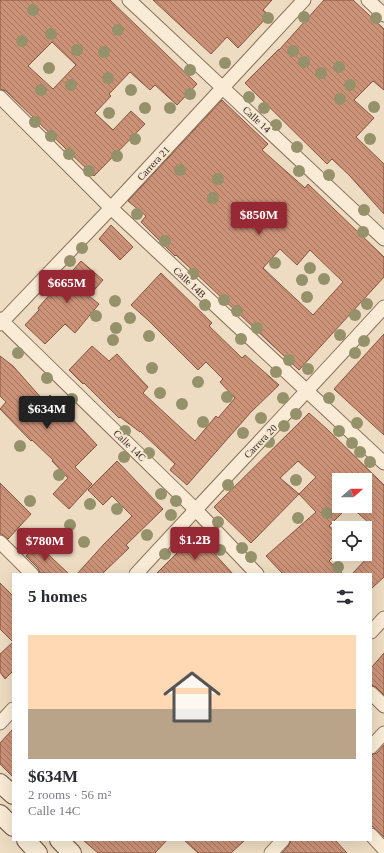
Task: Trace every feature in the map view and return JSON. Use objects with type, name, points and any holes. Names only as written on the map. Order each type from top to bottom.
[{"type":"main road","points":[[0,782],[12,794]]},
{"type":"main road","points":[[0,814],[12,826]]},
{"type":"main road","points":[[27,841],[38,853]]},
{"type":"main road","points":[[60,841],[72,853]]},
{"type":"street","name":"Calle 14","points":[[129,0],[384,239]]},
{"type":"street","name":"Carrera 21","points":[[1,321],[111,208],[304,0]]},
{"type":"street","points":[[368,0],[384,15]]},
{"type":"street","name":"Calle 14B","points":[[0,97],[111,208],[384,463]]},
{"type":"street","name":"Carrera 20","points":[[137,573],[195,509],[307,392],[384,307]]},
{"type":"street","name":"Calle 14C","points":[[1,321],[195,509],[256,573]]},
{"type":"street","points":[[0,542],[31,573]]},
{"type":"street","points":[[372,631],[384,618]]},
{"type":"street","points":[[372,694],[384,706]]},
{"type":"street","points":[[0,724],[12,710]]},
{"type":"street","points":[[372,746],[384,733]]},
{"type":"street","points":[[372,836],[384,849]]},
{"type":"street","points":[[271,853],[282,841]]},
{"type":"building","points":[[0,0],[110,0],[197,84],[177,105],[155,85],[150,90],[130,72],[109,94],[111,96],[95,113],[113,130],[131,111],[145,124],[94,176],[6,91],[0,89]],"holes":[[[52,42],[76,65],[53,89],[28,66]]]},
{"type":"building","points":[[153,0],[272,0],[263,10],[269,15],[238,48],[227,37],[211,54]]},
{"type":"building","points":[[324,0],[353,0],[384,29],[384,90],[373,81],[354,100],[374,118],[356,137],[384,164],[384,214],[349,175],[332,159],[327,164],[245,83],[279,50]]},
{"type":"building","points":[[222,100],[268,144],[262,150],[305,188],[308,184],[384,257],[384,277],[299,370],[176,255],[175,256],[141,222],[146,216],[128,201]],"holes":[[[280,249],[297,265],[310,250],[343,282],[313,315],[263,268]]]},
{"type":"building","points":[[111,225],[133,247],[120,260],[99,239]]},
{"type":"building","points":[[81,261],[103,280],[89,296],[99,304],[75,333],[65,324],[45,344],[25,325],[66,276],[67,277]]},
{"type":"building","points":[[161,273],[212,323],[209,326],[242,358],[245,355],[279,385],[251,412],[187,485],[170,470],[175,464],[140,431],[120,417],[119,418],[69,370],[92,346],[109,361],[117,354],[148,387],[143,393],[195,441],[216,416],[218,418],[235,398],[220,382],[223,379],[206,362],[198,370],[131,305]]},
{"type":"building","points":[[384,334],[384,435],[334,389]]},
{"type":"building","points":[[0,356],[13,366],[44,401],[50,395],[97,445],[75,467],[92,484],[69,509],[53,494],[68,478],[52,461],[53,460],[32,440],[31,441],[0,409],[6,402],[0,396]]},
{"type":"building","points":[[309,413],[372,473],[332,473],[332,513],[342,513],[334,521],[332,521],[329,526],[332,528],[332,558],[329,561],[342,573],[282,573],[266,556],[316,512],[299,494],[251,543],[214,507]],"holes":[[[298,461],[316,477],[299,494],[280,478]]]},
{"type":"building","points":[[117,461],[163,509],[126,545],[129,548],[103,573],[78,573],[132,516],[112,496],[103,505],[88,490]]},
{"type":"building","points":[[372,473],[384,485],[384,577],[372,588],[372,573],[353,573],[364,561],[372,561],[372,521],[367,521],[358,513],[372,513]]},
{"type":"building","points":[[0,483],[31,514],[8,539],[0,534]]},
{"type":"building","points":[[195,535],[232,573],[157,573]]},
{"type":"building","points":[[37,544],[68,573],[40,573],[38,568],[26,556]]},
{"type":"building","points":[[0,583],[12,595],[12,641],[0,629]]},
{"type":"building","points":[[12,643],[12,672],[5,679],[0,672],[0,654]]},
{"type":"building","points":[[384,653],[384,695],[376,687],[372,685],[372,667]]},
{"type":"building","points":[[12,730],[12,776],[0,764],[0,743]]},
{"type":"building","points":[[384,745],[384,837],[372,826],[372,755],[377,753]]},
{"type":"building","points":[[84,841],[166,841],[155,853],[98,853]]},
{"type":"building","points":[[185,841],[244,841],[231,853],[198,853]]},
{"type":"building","points":[[291,841],[336,841],[347,853],[282,853]]}]
